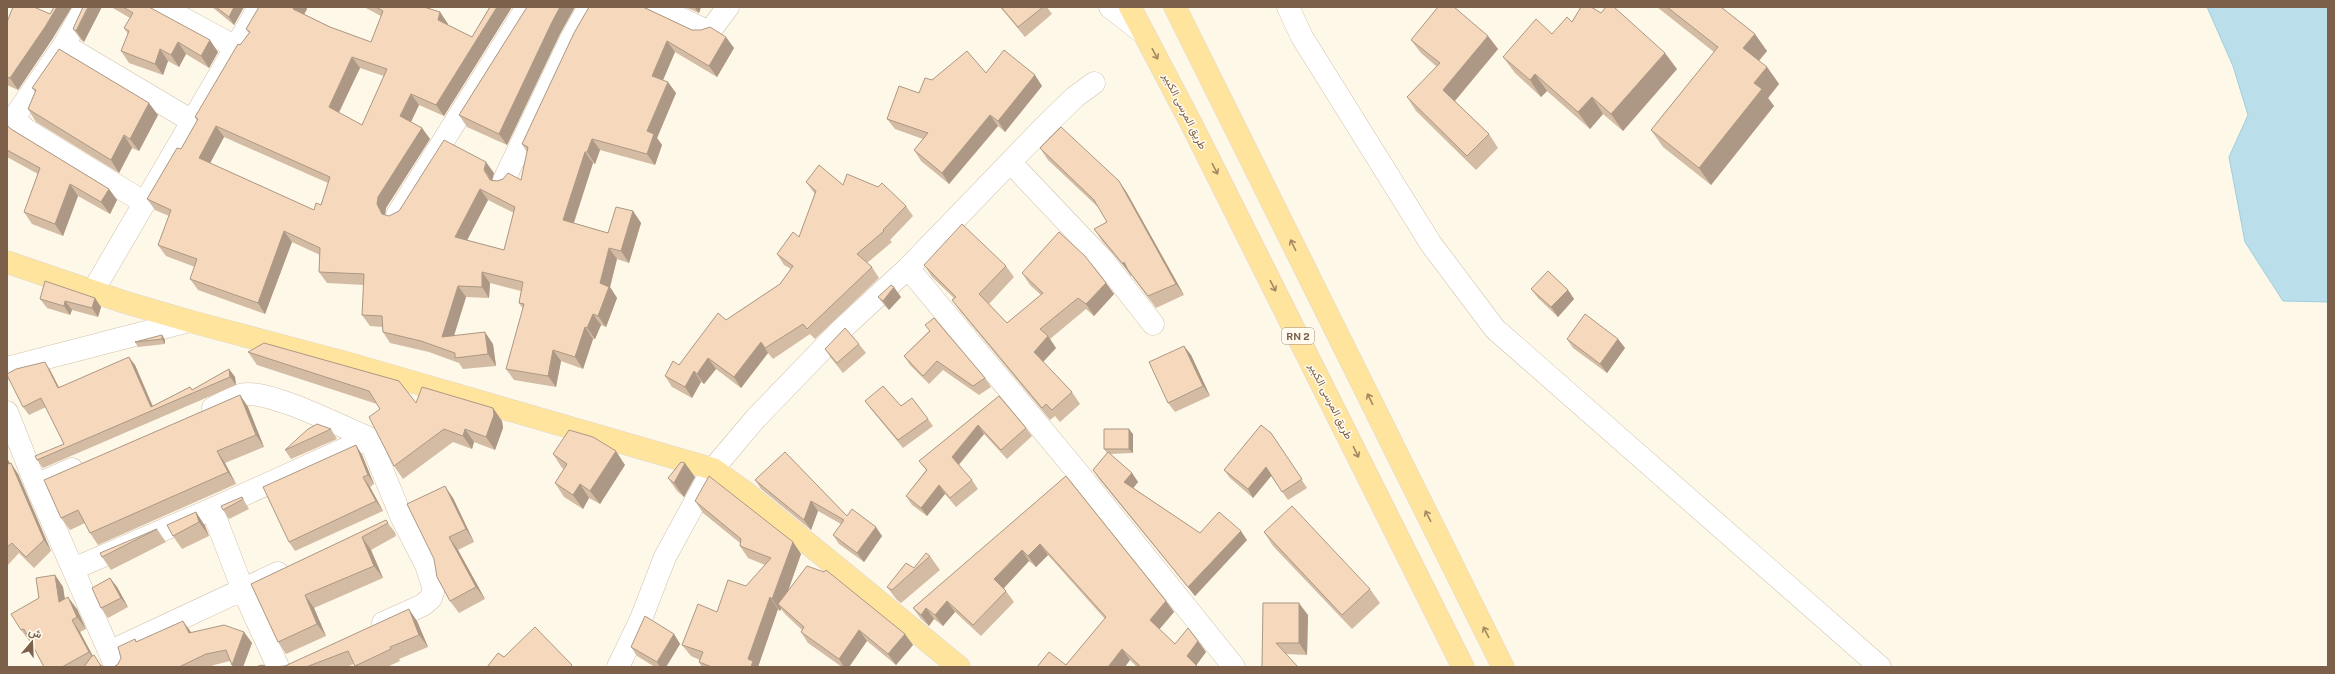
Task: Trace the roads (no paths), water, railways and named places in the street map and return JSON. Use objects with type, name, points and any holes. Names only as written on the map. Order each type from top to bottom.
[{"type":"main road","name":"طريق المرسى الكبير","points":[[1130,7],[1199,139],[1463,667]]},
{"type":"main road","points":[[1175,7],[1503,667]]},
{"type":"main road","points":[[7,262],[189,321],[347,363],[713,469],[745,492],[959,667]]},
{"type":"street","points":[[85,7],[64,45],[16,115],[18,122],[26,130],[146,203]]},
{"type":"street","points":[[162,7],[234,46]]},
{"type":"street","points":[[93,291],[146,203],[234,46],[259,7]]},
{"type":"street","points":[[397,215],[527,7]]},
{"type":"street","points":[[504,180],[571,39],[589,7]]},
{"type":"street","points":[[658,8],[691,26],[705,30],[713,27],[728,7]]},
{"type":"street","points":[[1110,7],[1143,33]]},
{"type":"street","points":[[1288,7],[1302,37],[1431,244],[1495,329],[1880,667]]},
{"type":"street","points":[[64,45],[192,121]]},
{"type":"street","points":[[618,667],[641,619],[665,557],[713,469],[756,418],[842,329],[908,268],[1011,163],[1045,126],[1075,97],[1094,83]]},
{"type":"street","points":[[1011,163],[1103,260],[1153,324]]},
{"type":"street","points":[[908,268],[1075,469],[1234,667]]},
{"type":"street","points":[[7,368],[189,321]]},
{"type":"street","points":[[193,416],[246,394],[276,400],[369,438],[400,516],[431,577],[433,593],[423,604],[366,631]]},
{"type":"street","points":[[7,412],[36,485],[113,660],[243,590],[293,566]]},
{"type":"street","points":[[73,569],[212,509],[369,438]]},
{"type":"street","points":[[36,485],[93,460]]},
{"type":"street","points":[[1057,484],[1075,469]]},
{"type":"street","points":[[212,509],[243,590],[287,666]]},
{"type":"street","points":[[379,526],[400,516]]},
{"type":"street","points":[[901,620],[919,604]]},
{"type":"water","points":[[2207,7],[2328,7],[2328,302],[2283,301],[2245,242],[2229,157],[2248,115],[2233,66]]}]
